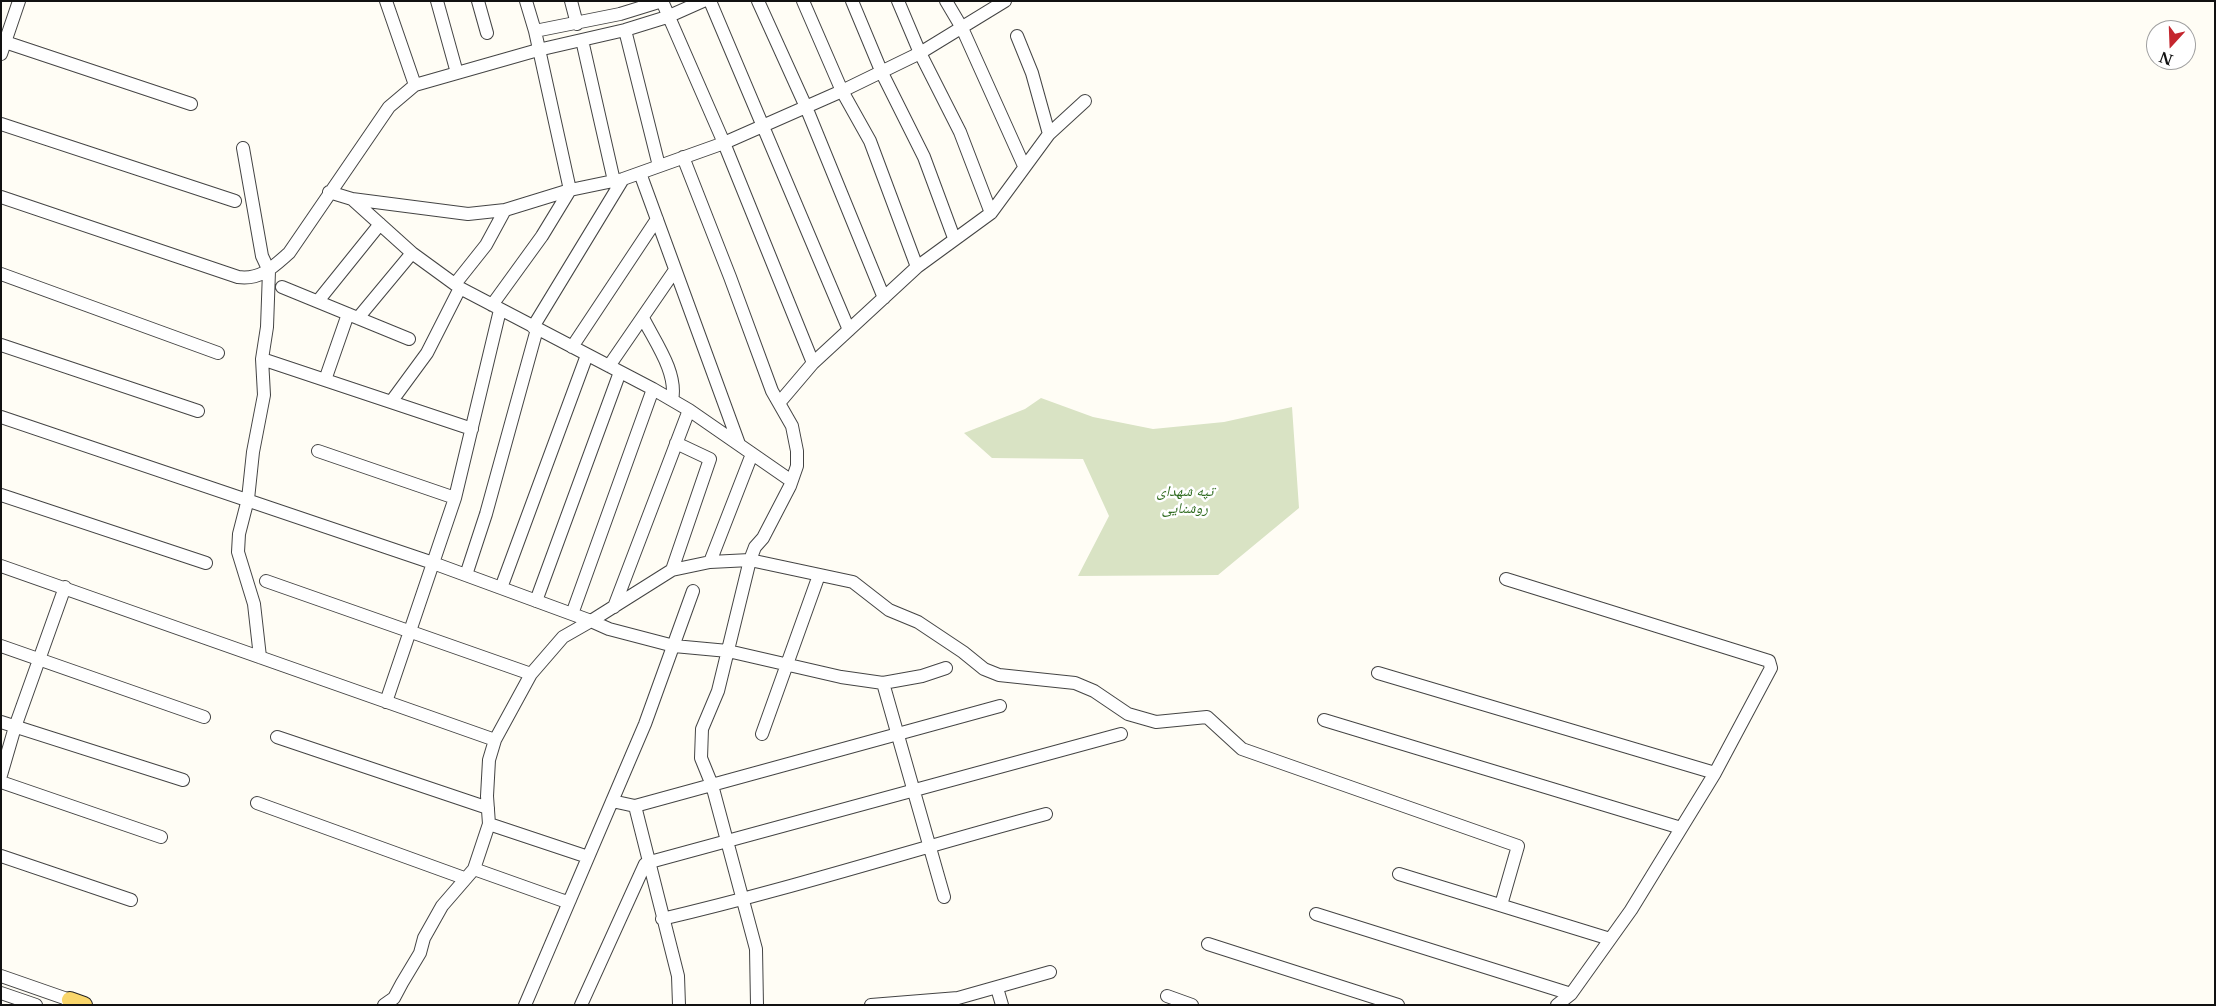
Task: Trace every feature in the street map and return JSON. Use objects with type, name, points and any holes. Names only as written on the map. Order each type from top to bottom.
[{"type":"street","points":[[18,1],[3,48],[191,104]]},
{"type":"street","points":[[386,1],[415,85]]},
{"type":"street","points":[[437,1],[457,73]]},
{"type":"street","points":[[478,1],[487,33]]},
{"type":"street","points":[[386,702],[455,498],[472,429],[496,308],[570,190],[535,31],[526,1]]},
{"type":"street","points":[[571,1],[577,24]]},
{"type":"street","points":[[535,31],[577,24],[618,7],[662,1],[667,17],[724,143],[813,363]]},
{"type":"street","points":[[1,197],[238,277],[257,277],[269,271],[289,253],[389,107],[415,85],[538,50],[625,30],[667,17],[703,1]]},
{"type":"street","points":[[710,1],[849,330]]},
{"type":"street","points":[[758,1],[806,107],[884,298]]},
{"type":"street","points":[[803,1],[842,91],[870,141],[917,267]]},
{"type":"street","points":[[852,1],[882,73],[924,157],[954,238]]},
{"type":"street","points":[[898,1],[920,53],[960,132],[991,213]]},
{"type":"street","points":[[946,1],[962,28],[1024,166]]},
{"type":"street","points":[[329,192],[352,199],[468,214],[505,210],[570,190],[619,180],[724,143],[882,73],[920,53],[1006,1]]},
{"type":"street","points":[[625,30],[659,166]]},
{"type":"street","points":[[1017,36],[1032,73],[1049,134]]},
{"type":"street","points":[[466,575],[486,514],[535,328],[619,180],[582,40]]},
{"type":"street","points":[[780,403],[813,363],[917,267],[954,238],[991,213],[1049,134],[1085,101]]},
{"type":"street","points":[[1,124],[236,201]]},
{"type":"street","points":[[242,148],[262,256],[269,271],[262,359],[264,395],[253,452],[253,501],[239,534],[238,552],[254,604],[260,657]]},
{"type":"street","points":[[683,157],[772,391],[792,426],[797,451],[797,466],[790,480],[790,486],[763,538],[754,547],[718,690],[702,729],[701,758],[712,785],[756,949],[757,1005]]},
{"type":"street","points":[[640,173],[739,444]]},
{"type":"street","points":[[352,199],[412,253],[458,286],[496,308],[672,400],[790,480]]},
{"type":"street","points":[[391,402],[427,353],[458,286],[486,245],[505,210]]},
{"type":"street","points":[[572,347],[657,219]]},
{"type":"street","points":[[318,301],[380,224]]},
{"type":"street","points":[[325,380],[353,316],[412,253]]},
{"type":"street","points":[[536,601],[615,369],[643,318],[676,270]]},
{"type":"street","points":[[1,274],[218,353]]},
{"type":"street","points":[[282,287],[409,339]]},
{"type":"street","points":[[643,318],[667,366],[674,389],[672,400]]},
{"type":"street","points":[[1,345],[198,412]]},
{"type":"street","points":[[501,588],[587,355]]},
{"type":"street","points":[[262,359],[472,429]]},
{"type":"street","points":[[572,614],[653,389]]},
{"type":"street","points":[[614,607],[689,410]]},
{"type":"street","points":[[1,416],[433,563],[609,629],[674,646],[728,651],[883,683],[922,676],[946,668]]},
{"type":"street","points":[[672,570],[710,459],[676,443]]},
{"type":"street","points":[[318,451],[455,498]]},
{"type":"street","points":[[710,562],[752,454]]},
{"type":"street","points":[[1,495],[206,562]]},
{"type":"street","points":[[392,1002],[420,952],[424,938],[442,906],[469,874],[489,824],[489,760],[495,740],[531,674],[563,637],[672,570],[710,562],[750,560],[853,582],[889,610],[918,622],[963,652],[984,669],[999,675],[1075,683],[1094,691],[1128,714],[1156,722],[1207,717],[1242,749],[1518,846],[1501,905]]},
{"type":"street","points":[[1,566],[66,587],[495,740]]},
{"type":"street","points":[[762,734],[819,574]]},
{"type":"street","points":[[1506,579],[1769,661],[1771,668],[1715,774],[1681,828],[1610,939],[1570,994],[1557,1005]]},
{"type":"street","points":[[266,580],[531,674]]},
{"type":"street","points":[[1,775],[15,727],[66,587]]},
{"type":"street","points":[[525,1005],[645,724],[693,591]]},
{"type":"street","points":[[1,646],[204,717]]},
{"type":"street","points":[[1378,673],[1715,774]]},
{"type":"street","points":[[883,683],[899,733],[944,898]]},
{"type":"street","points":[[612,801],[636,806],[1000,706]]},
{"type":"street","points":[[1324,720],[1681,828]]},
{"type":"street","points":[[1,722],[183,780]]},
{"type":"street","points":[[581,1005],[645,864],[727,840],[1121,734]]},
{"type":"street","points":[[277,737],[488,808]]},
{"type":"street","points":[[1,782],[161,838]]},
{"type":"street","points":[[257,802],[469,874],[564,901],[570,900]]},
{"type":"street","points":[[636,806],[662,919],[678,976],[679,1005]]},
{"type":"street","points":[[662,919],[742,901],[930,845],[1046,814]]},
{"type":"street","points":[[489,824],[588,858]]},
{"type":"street","points":[[1,856],[131,900]]},
{"type":"street","points":[[1399,874],[1610,939]]},
{"type":"street","points":[[1316,914],[1570,994]]},
{"type":"street","points":[[1208,944],[1398,1005]]},
{"type":"street","points":[[871,1005],[958,998],[1050,972]]},
{"type":"street","points":[[1,976],[74,1003]]},
{"type":"street","points":[[997,988],[1002,1005]]},
{"type":"street","points":[[1,993],[36,1005]]},
{"type":"street","points":[[1167,996],[1192,1005]]},
{"type":"green space","name":"تپه شهدای روشنایی","points":[[1041,398],[1093,417],[1153,429],[1224,422],[1292,407],[1299,508],[1218,575],[1078,576],[1109,516],[1083,459],[992,458],[964,433],[1025,409]]}]
